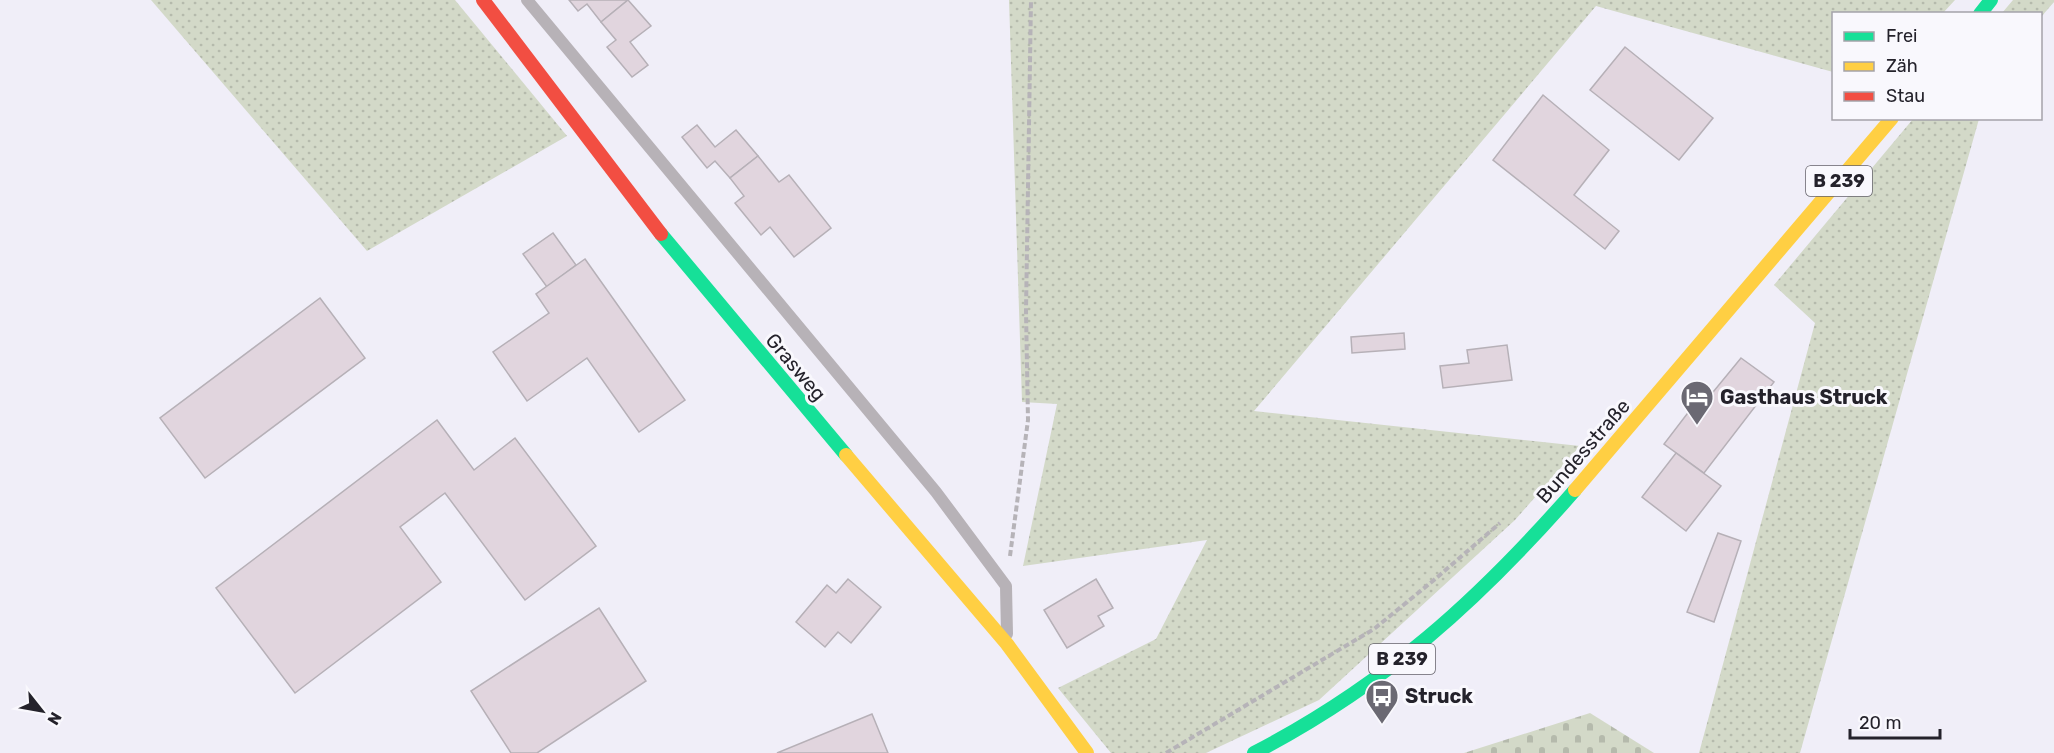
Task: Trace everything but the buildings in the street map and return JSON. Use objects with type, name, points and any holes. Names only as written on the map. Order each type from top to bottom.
[{"type":"street","name":"Grasweg","points":[[483,0],[662,235],[770,366],[1007,644],[1086,753]]},
{"type":"street","points":[[1982,12],[1991,0]]},
{"type":"street","name":"Bundesstraße","points":[[1254,753],[1321,716],[1378,677],[1439,630],[1488,585],[1568,499],[1890,120]]},
{"type":"lane","points":[[527,0],[936,492],[1006,586],[1007,644]]},
{"type":"path","points":[[1006,586],[1028,420],[1026,311],[1031,0]]},
{"type":"path","points":[[1166,753],[1374,629],[1506,516]]},
{"type":"green space","points":[[151,0],[455,0],[567,136],[367,251]]},
{"type":"green space","points":[[1009,0],[1955,0],[1944,12],[1832,12],[1832,72],[1596,6],[1254,411],[1580,446],[1515,520],[1319,700],[1206,753],[1111,753],[1058,688],[1156,639],[1207,540],[1023,566],[1057,404],[1022,402]]},
{"type":"green space","points":[[2013,0],[2054,0],[2042,16],[2042,12],[2003,12]]},
{"type":"green space","points":[[1912,120],[1979,120],[1800,753],[1699,753],[1815,323],[1774,285]]},
{"type":"green space","points":[[1590,713],[1654,753],[1464,753]]},
{"type":"traffic: fast","points":[[1982,12],[1991,0]]},
{"type":"traffic: fast","points":[[661,234],[846,455]]},
{"type":"traffic: fast","points":[[1254,753],[1346,699],[1427,638],[1502,568],[1575,490]]},
{"type":"traffic: slow","points":[[1575,490],[1890,120]]},
{"type":"traffic: slow","points":[[846,455],[1007,644],[1087,753]]},
{"type":"traffic: jam","points":[[483,0],[661,234]]},
{"type":"place","name":"Gasthaus Struck","points":[[1697,426]]},
{"type":"place","name":"Struck","points":[[1382,725]]}]
